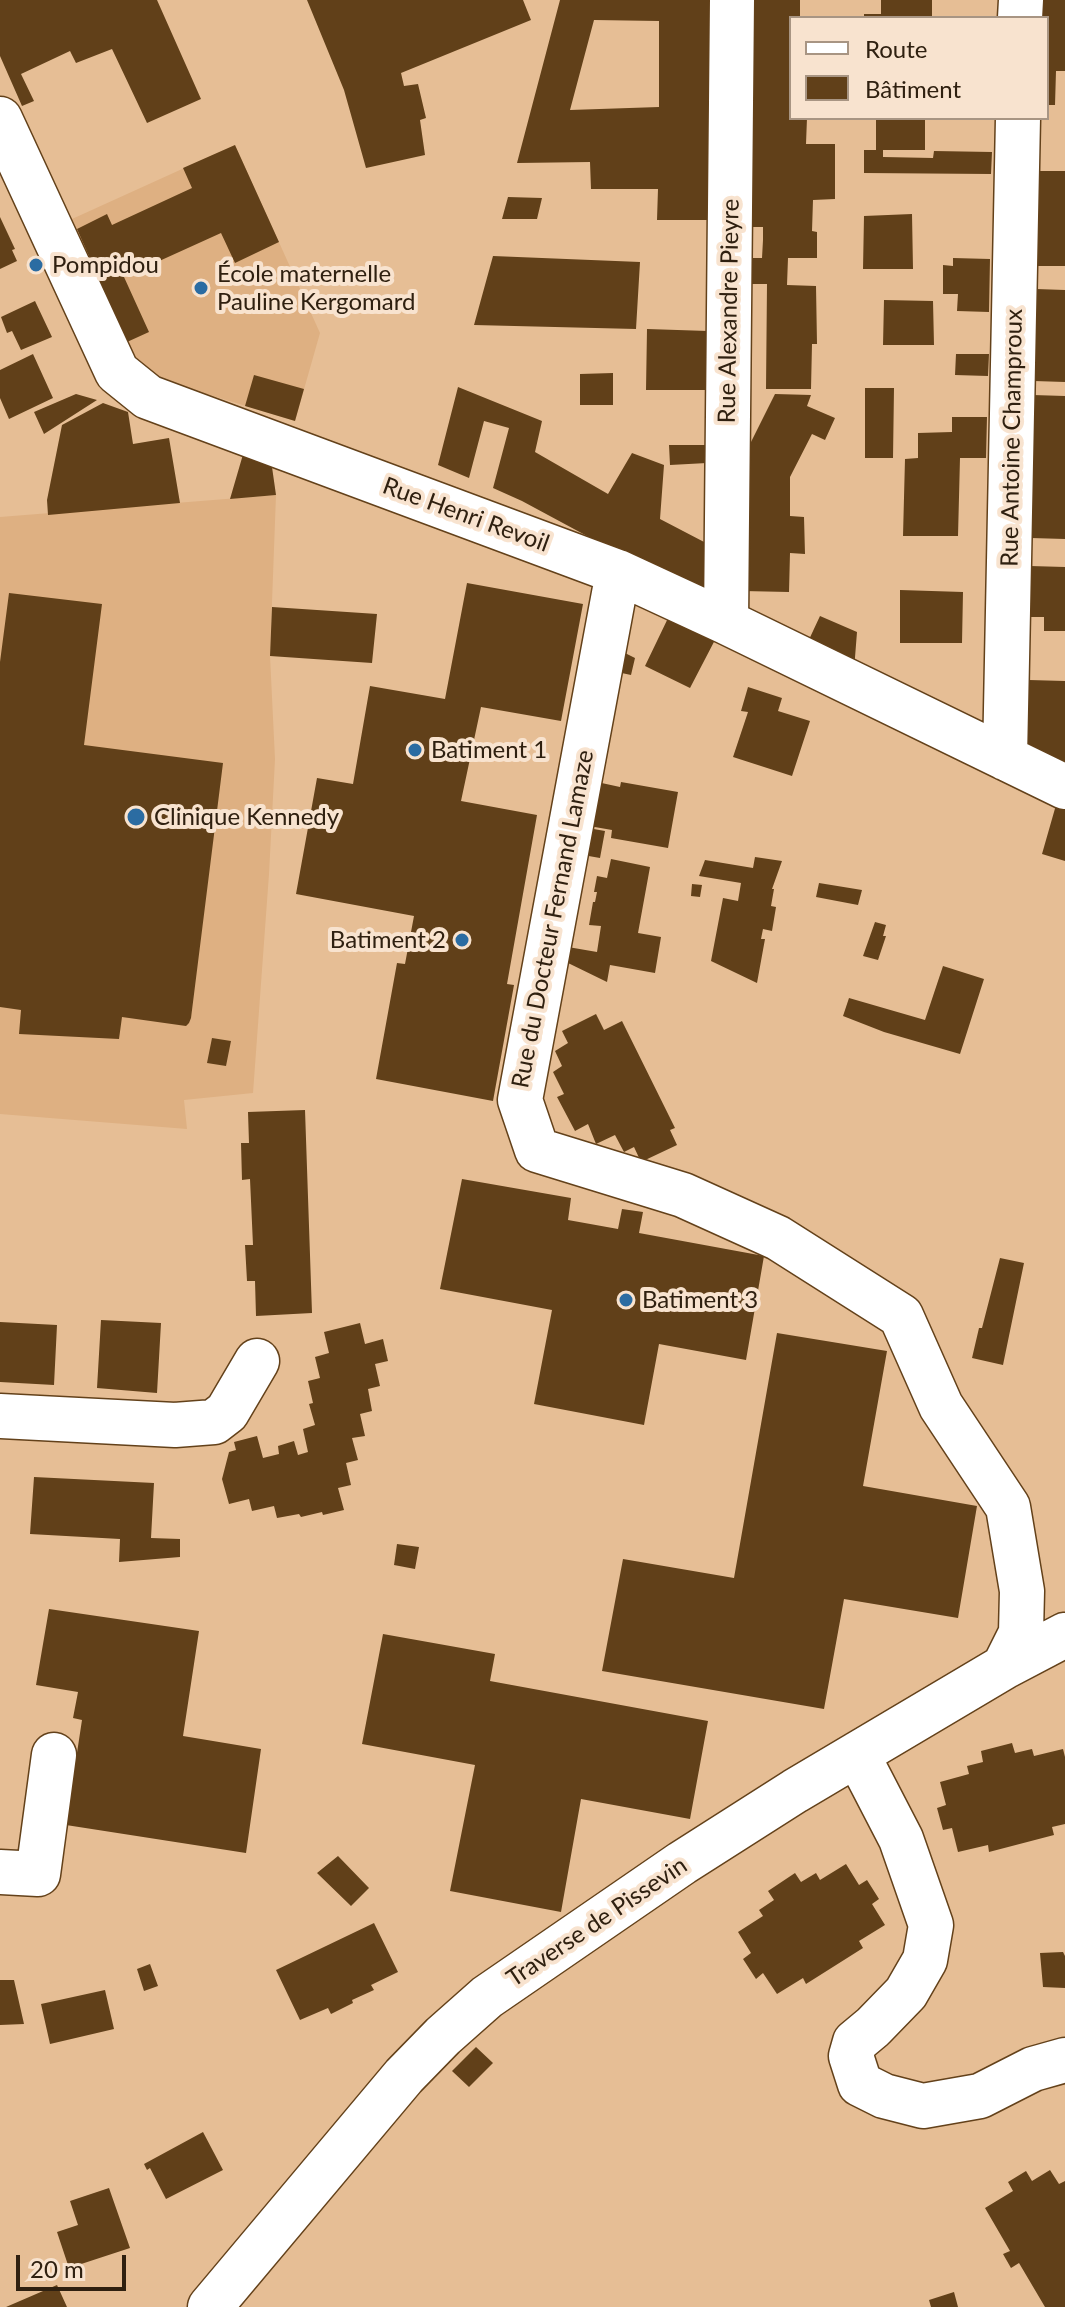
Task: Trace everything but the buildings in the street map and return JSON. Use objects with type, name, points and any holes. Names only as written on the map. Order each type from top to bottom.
[{"type":"street","name":"Rue Alexandre Pieyre","points":[[726,622],[732,0]]},
{"type":"street","name":"Rue Henri Revoil","points":[[0,119],[117,372],[148,397],[618,572],[1065,787]]},
{"type":"street","name":"Rue Antoine Champroux","points":[[1005,758],[1018,120]]},
{"type":"street","name":"Rue du Docteur Fernand Lamaze","points":[[618,572],[520,1100],[537,1150],[683,1195],[724,1213],[778,1238],[901,1316],[941,1406],[1008,1507],[1022,1591],[1021,1633],[1004,1667]]},
{"type":"street","points":[[0,1416],[175,1425],[214,1422],[227,1412],[257,1361]]},
{"type":"street","name":"Traverse de Pissevin","points":[[210,2307],[404,2076],[487,1997],[682,1863],[857,1754],[1004,1667],[1065,1635]]},
{"type":"street","points":[[857,1754],[901,1839],[931,1925],[925,1960],[906,1993],[855,2042],[851,2056],[860,2084],[884,2096],[923,2106],[980,2096],[1033,2069],[1065,2060]]},
{"type":"street","points":[[0,1872],[38,1874],[54,1755]]},
{"type":"shaded area","name":"École maternelle Pauline Kergomard","points":[[235,145],[320,333],[295,421],[141,374],[72,219]]},
{"type":"shaded area","name":"Clinique Kennedy","points":[[276,495],[270,656],[275,759],[253,1093],[184,1100],[187,1129],[0,1114],[0,517]]},
{"type":"place","name":"Pompidou","points":[[36,265]]},
{"type":"place","name":"École maternelle Pauline Kergomard","points":[[201,288]]},
{"type":"place","name":"Batiment 1","points":[[415,750]]},
{"type":"place","name":"Clinique Kennedy","points":[[136,817]]},
{"type":"place","name":"Batiment 2","points":[[462,940]]},
{"type":"place","name":"Batiment 3","points":[[626,1300]]}]
